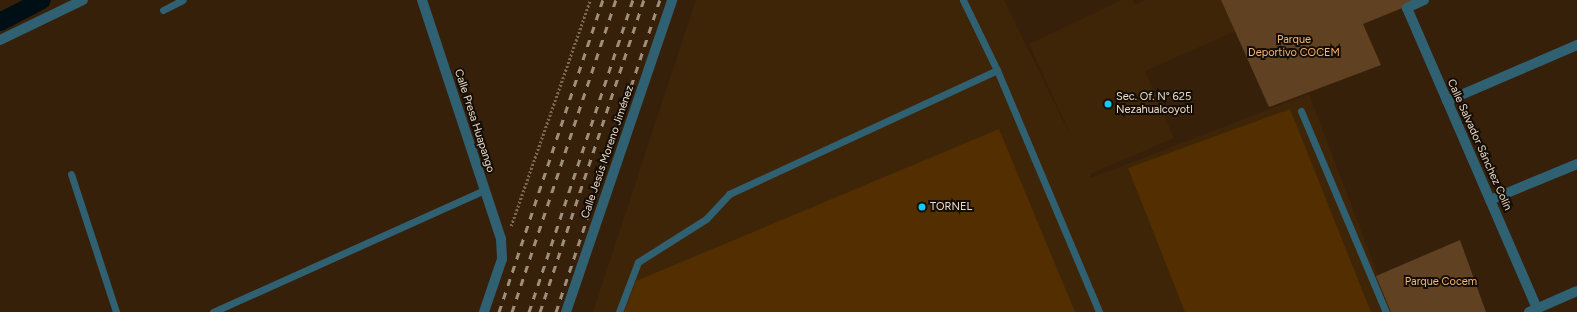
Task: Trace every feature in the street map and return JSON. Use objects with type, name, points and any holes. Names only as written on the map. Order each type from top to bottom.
[{"type":"street","points":[[0,40],[83,0]]},
{"type":"street","name":"Calle Presa Huapango","points":[[422,0],[502,249]]},
{"type":"street","name":"Calle Jesús Moreno Jiménez","points":[[566,312],[672,0]]},
{"type":"street","name":"Calle Salvador Sánchez Colín","points":[[1424,0],[1407,8],[1490,200],[1533,310]]},
{"type":"street","points":[[1447,102],[1577,45]]},
{"type":"street","points":[[1490,200],[1577,164]]},
{"type":"street","points":[[484,312],[502,249]]},
{"type":"street","points":[[1533,310],[1577,291]]},
{"type":"lane","points":[[163,10],[183,0]]},
{"type":"lane","points":[[963,0],[997,70],[1099,312]]},
{"type":"lane","points":[[619,312],[638,262],[706,219],[729,194],[997,70]]},
{"type":"lane","points":[[1301,111],[1386,312]]},
{"type":"lane","points":[[71,174],[116,312]]},
{"type":"lane","points":[[213,312],[484,190]]},
{"type":"path","points":[[502,249],[522,198],[590,0]]},
{"type":"shaded area","points":[[696,0],[1004,0],[1076,147],[1029,44],[1122,0],[1132,0],[1136,5],[1146,0],[1221,0],[1235,31],[1145,71],[1174,138],[1090,174],[1091,178],[1309,94],[1392,312],[593,312]]},
{"type":"green space","name":"Parque Deportivo COCEM","points":[[1221,0],[1422,0],[1363,24],[1381,65],[1269,107]]},
{"type":"green space","name":"Parque Cocem","points":[[1460,240],[1486,312],[1391,312],[1376,276]]},
{"type":"building","points":[[1290,109],[1371,312],[1185,312],[1128,168]]},
{"type":"building","name":"TORNEL","points":[[999,129],[1075,312],[624,312],[636,281]]},
{"type":"waterway","points":[[0,22],[42,0]]},
{"type":"railway","points":[[499,312],[603,0]]},
{"type":"railway","points":[[512,312],[616,0]]},
{"type":"railway","points":[[529,312],[633,0]]},
{"type":"railway","points":[[540,312],[644,0]]},
{"type":"railway","points":[[556,312],[660,0]]},
{"type":"place","name":"Sec. Of. N° 625 Nezahualcoyotl","points":[[1108,104]]},
{"type":"place","name":"TORNEL","points":[[922,207]]}]
